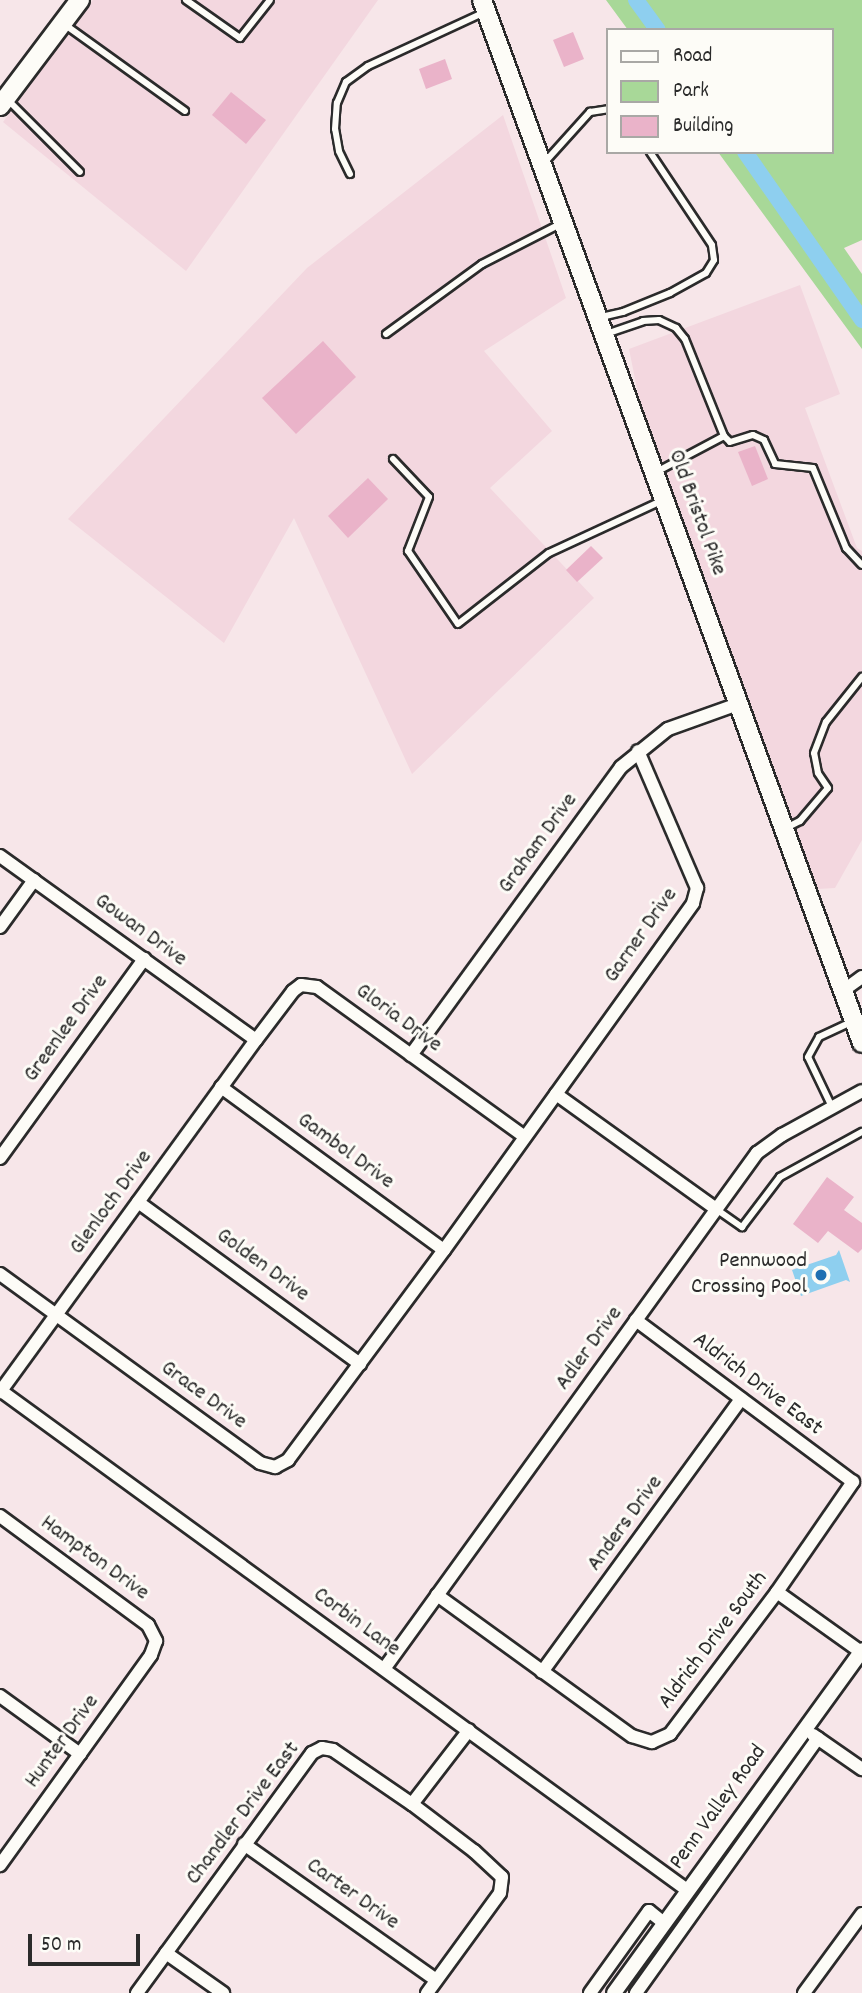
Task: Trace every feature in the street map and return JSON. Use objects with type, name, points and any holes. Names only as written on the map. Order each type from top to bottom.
[{"type":"main road","points":[[3,102],[80,0]]},
{"type":"main road","name":"Old Bristol Pike","points":[[484,6],[862,1043]]},
{"type":"street","name":"Graham Drive","points":[[411,1055],[621,767],[668,729],[738,704]]},
{"type":"street","name":"Garner Drive","points":[[360,1364],[525,1138],[697,894],[638,751]]},
{"type":"street","name":"Gowan Drive","points":[[0,856],[256,1040]]},
{"type":"street","points":[[0,927],[34,880]]},
{"type":"street","name":"Greenlee Drive","points":[[0,1158],[144,960]]},
{"type":"street","points":[[844,990],[862,977]]},
{"type":"street","name":"Gloria Drive","points":[[256,1040],[293,991],[307,984],[317,986],[525,1138]]},
{"type":"street","name":"Glenloch Drive","points":[[0,1391],[256,1040]]},
{"type":"street","name":"Gambol Drive","points":[[221,1087],[444,1250]]},
{"type":"street","name":"Adler Drive","points":[[384,1669],[716,1209],[766,1144],[862,1091]]},
{"type":"street","points":[[556,1094],[716,1209]]},
{"type":"street","name":"Golden Drive","points":[[138,1202],[360,1364]]},
{"type":"street","name":"Grace Drive","points":[[0,1274],[268,1467],[281,1465],[288,1460],[360,1364]]},
{"type":"street","name":"Aldrich Drive East","points":[[636,1320],[853,1482]]},
{"type":"street","name":"Corbin Lane","points":[[0,1391],[687,1890]]},
{"type":"street","name":"Anders Drive","points":[[542,1672],[741,1399]]},
{"type":"street","name":"Aldrich Drive South","points":[[542,1672],[632,1735],[642,1741],[657,1742],[670,1734],[776,1592],[853,1482]]},
{"type":"street","name":"Hampton Drive","points":[[0,1517],[148,1625],[156,1641]]},
{"type":"street","points":[[776,1592],[861,1651]]},
{"type":"street","points":[[437,1595],[542,1672]]},
{"type":"street","name":"Hunter Drive","points":[[0,1866],[151,1656],[156,1641]]},
{"type":"street","name":"Penn Valley Road","points":[[614,1993],[861,1651]]},
{"type":"street","points":[[0,1696],[80,1754]]},
{"type":"street","points":[[804,1728],[862,1769]]},
{"type":"street","points":[[427,1993],[500,1893],[503,1882],[499,1872],[412,1804],[469,1730]]},
{"type":"street","points":[[636,1993],[818,1738]]},
{"type":"street","name":"Chandler Drive East","points":[[137,1993],[312,1753],[322,1748],[333,1750],[412,1804]]},
{"type":"street","name":"Carter Drive","points":[[244,1844],[436,1980]]},
{"type":"street","points":[[590,1993],[649,1911],[664,1923]]},
{"type":"street","points":[[804,1993],[862,1914]]},
{"type":"street","points":[[166,1953],[223,1993]]},
{"type":"lane","points":[[187,0],[240,37],[270,0]]},
{"type":"lane","points":[[350,174],[339,151],[335,128],[337,103],[346,82],[377,61],[484,6]]},
{"type":"lane","points":[[63,23],[185,111]]},
{"type":"lane","points":[[3,102],[80,172]]},
{"type":"lane","points":[[543,165],[590,112],[606,109]]},
{"type":"lane","points":[[602,326],[623,312],[670,293],[706,274],[714,260],[712,245],[651,154]]},
{"type":"lane","points":[[386,334],[482,264],[564,222]]},
{"type":"lane","points":[[602,326],[659,320],[676,328],[685,339],[724,436],[730,442],[753,435],[764,440],[775,464],[813,468],[846,548],[862,565]]},
{"type":"lane","points":[[655,472],[724,436]]},
{"type":"lane","points":[[393,459],[429,497],[408,551],[458,624],[549,553],[665,499]]},
{"type":"lane","points":[[784,829],[800,821],[828,788],[818,772],[814,753],[827,722],[862,677]]},
{"type":"lane","points":[[832,1107],[808,1057],[819,1037],[854,1021]]},
{"type":"lane","points":[[716,1209],[742,1227],[780,1177],[862,1132]]},
{"type":"shaded area","points":[[93,0],[378,0],[186,271],[3,122]]},
{"type":"shaded area","points":[[503,115],[566,298],[484,351],[552,431],[490,488],[594,598],[412,774],[294,518],[224,643],[68,519],[307,268]]},
{"type":"shaded area","points":[[800,285],[840,394],[805,408],[857,548],[862,551],[862,840],[835,888],[800,890],[665,528],[629,349]]},
{"type":"green space","points":[[606,0],[862,0],[862,240],[844,248],[862,274],[862,349],[719,154],[834,154],[834,28],[627,28]]},
{"type":"water","name":"Pennwood Crossing Pool","points":[[839,1250],[850,1282],[846,1280],[801,1296],[792,1270],[836,1255]]},
{"type":"building","points":[[573,32],[584,59],[564,67],[553,40]]},
{"type":"building","points":[[445,59],[452,79],[426,89],[419,69]]},
{"type":"building","points":[[231,92],[266,120],[246,144],[212,115]]},
{"type":"building","points":[[323,341],[356,377],[296,434],[262,398]]},
{"type":"building","points":[[755,446],[768,479],[752,486],[738,452]]},
{"type":"building","points":[[368,478],[388,499],[348,538],[328,516]]},
{"type":"building","points":[[591,546],[603,558],[577,582],[566,570]]},
{"type":"building","points":[[827,1177],[854,1197],[844,1210],[862,1223],[862,1249],[858,1253],[828,1231],[818,1243],[793,1224]]},
{"type":"waterway","points":[[636,0],[657,28]]},
{"type":"waterway","points":[[746,154],[862,320]]},
{"type":"place","name":"Pennwood Crossing Pool","points":[[821,1275]]}]
